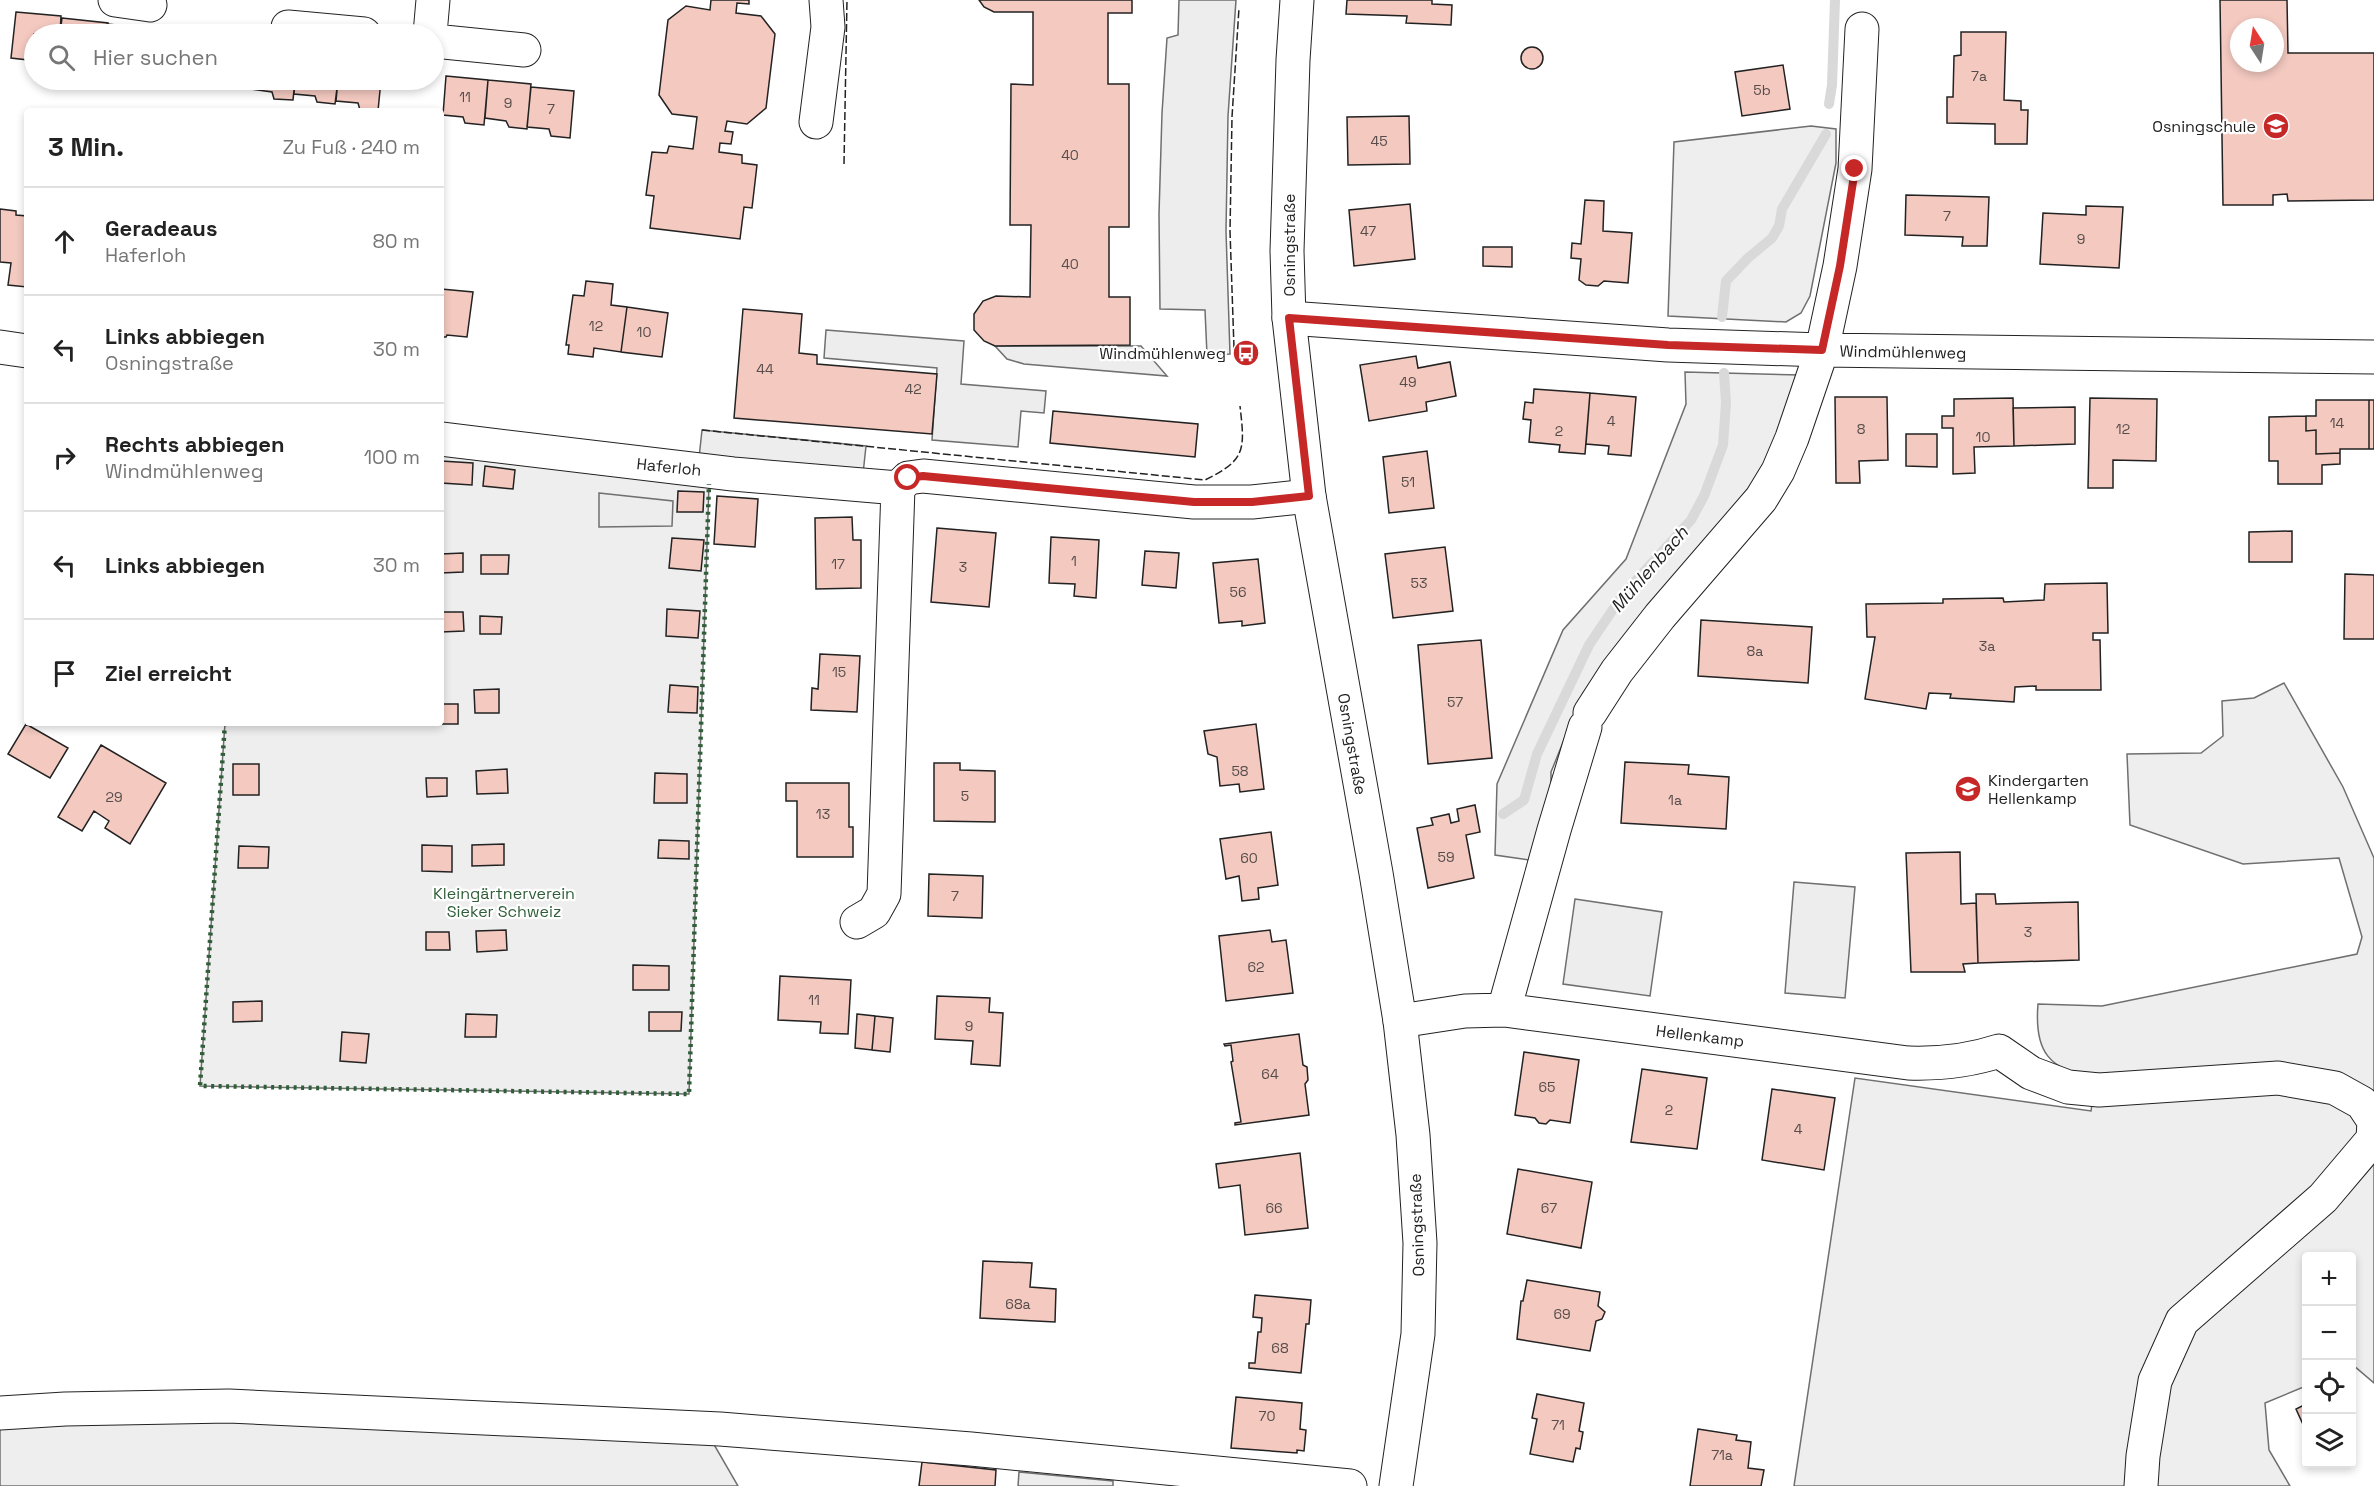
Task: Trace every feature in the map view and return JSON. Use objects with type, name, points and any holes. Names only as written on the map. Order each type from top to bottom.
[{"type":"street","points":[[115,0],[150,5]]},
{"type":"street","points":[[431,24],[433,0]]},
{"type":"street","points":[[816,122],[828,27],[826,0]]},
{"type":"street","name":"Osningstraße","points":[[1297,0],[1287,251],[1289,318],[1309,496],[1376,873],[1400,1021],[1413,1135],[1420,1243],[1418,1334],[1396,1486]]},
{"type":"street","points":[[1504,1010],[1554,830],[1588,720],[1617,671],[1660,616],[1761,499],[1778,471],[1792,438],[1822,350],[1840,266],[1855,169],[1862,29]]},
{"type":"street","points":[[444,42],[524,50]]},
{"type":"street","name":"Windmühlenweg","points":[[1289,318],[1668,345],[1822,350],[2374,357]]},
{"type":"street","points":[[0,346],[24,350]]},
{"type":"street","name":"Haferloh","points":[[444,439],[733,474],[898,488],[908,478],[923,476],[1194,502],[1252,502],[1309,496]]},
{"type":"street","points":[[856,922],[874,912],[884,894],[898,488]]},
{"type":"street","name":"Hellenkamp","points":[[1400,1021],[1465,1011],[1504,1010],[1908,1063],[1935,1064],[1959,1061],[1999,1051],[2031,1073],[2068,1087],[2098,1090],[2278,1078],[2336,1088],[2362,1103],[2374,1121],[2373,1138],[2324,1198],[2182,1322],[2155,1381],[2143,1456],[2141,1486]]},
{"type":"street","points":[[0,1413],[65,1408],[229,1406],[720,1429],[971,1449],[1350,1486]]},
{"type":"green space","points":[[1811,126],[1836,129],[1836,163],[1810,296],[1801,313],[1786,322],[1668,316],[1674,142]]},
{"type":"green space","points":[[1685,372],[1801,375],[1750,499],[1583,693],[1551,772],[1551,799],[1536,861],[1495,855],[1497,784],[1563,630],[1626,559],[1686,404]]},
{"type":"green space","name":"Kleingärtnerverein Sieker Schweiz","points":[[444,452],[595,474],[709,484],[689,1094],[200,1086],[225,726],[444,726]]},
{"type":"green space","points":[[2284,683],[2343,787],[2374,858],[2374,1383],[2356,1368],[2356,1252],[2302,1252],[2302,1388],[2265,1403],[2269,1450],[2290,1486],[1794,1486],[1855,1078],[2091,1111],[2096,1076],[2067,1070],[2048,1056],[2039,1035],[2038,1004],[2102,1006],[2357,954],[2362,937],[2339,858],[2243,864],[2130,825],[2127,754],[2201,753],[2223,736],[2222,701],[2254,698]]},
{"type":"green space","points":[[250,1421],[712,1441],[738,1486],[0,1486],[0,1424]]},
{"type":"shaded area","points":[[1179,0],[1236,0],[1228,116],[1226,231],[1230,354],[1207,355],[1205,310],[1160,309],[1159,214],[1162,113],[1167,38],[1178,35]]},
{"type":"shaded area","points":[[826,330],[964,341],[961,384],[1046,391],[1044,413],[1021,411],[1018,447],[932,440],[937,368],[824,358]]},
{"type":"shaded area","points":[[995,346],[1141,346],[1167,376],[1024,364],[1007,359]]},
{"type":"shaded area","points":[[702,430],[866,446],[863,474],[699,458]]},
{"type":"shaded area","points":[[599,493],[673,501],[672,526],[599,527]]},
{"type":"shaded area","points":[[1794,882],[1855,887],[1845,998],[1785,993]]},
{"type":"shaded area","points":[[1575,899],[1662,912],[1650,996],[1563,984]]},
{"type":"shaded area","points":[[1019,1472],[1113,1481],[1113,1486],[1018,1486]]},
{"type":"building","points":[[711,0],[749,0],[749,4],[737,3],[736,13],[761,16],[775,34],[766,108],[747,124],[727,121],[725,131],[733,132],[731,144],[720,143],[719,152],[742,155],[742,163],[757,165],[752,208],[744,207],[740,239],[650,228],[654,196],[646,195],[652,152],[667,153],[669,146],[693,149],[697,117],[672,114],[659,95],[668,20],[686,6],[710,10]]},
{"type":"building","points":[[979,0],[1132,0],[1132,13],[1108,13],[1108,84],[1129,84],[1129,227],[1109,227],[1109,297],[1130,297],[1130,345],[995,346],[984,341],[974,330],[974,314],[983,301],[996,296],[1030,297],[1031,225],[1010,225],[1011,84],[1033,85],[1033,12],[994,12],[984,7]]},
{"type":"building","points":[[1347,0],[1432,0],[1432,4],[1452,5],[1451,25],[1406,23],[1407,16],[1346,14]]},
{"type":"building","points":[[2220,0],[2287,0],[2288,53],[2374,53],[2374,200],[2288,201],[2287,194],[2273,195],[2273,205],[2223,205]]},
{"type":"building","points":[[16,12],[61,16],[61,24],[24,24],[24,60],[11,58]]},
{"type":"building","points":[[62,18],[108,23],[108,24],[61,24]]},
{"type":"building","points":[[1961,32],[2006,32],[2004,100],[2021,101],[2021,110],[2028,110],[2027,144],[1995,144],[1995,124],[1947,123],[1947,97],[1953,97],[1954,56],[1961,55]]},
{"type":"building","points":[[1532,47],[1540,50],[1543,58],[1540,66],[1532,69],[1524,66],[1521,58],[1524,50]]},
{"type":"building","points":[[1783,65],[1790,109],[1742,116],[1735,72]]},
{"type":"building","points":[[446,76],[488,80],[484,125],[465,123],[463,117],[444,115]]},
{"type":"building","points":[[488,80],[531,84],[527,129],[509,127],[506,121],[485,118]]},
{"type":"building","points":[[531,87],[574,91],[570,138],[551,136],[549,129],[527,127]]},
{"type":"building","points":[[258,90],[294,90],[293,100],[274,99],[272,92]]},
{"type":"building","points":[[294,90],[337,90],[335,104],[317,102],[315,96],[294,94]]},
{"type":"building","points":[[337,90],[380,90],[378,108],[359,108],[358,103],[336,101]]},
{"type":"building","points":[[1409,116],[1410,164],[1348,165],[1347,117]]},
{"type":"building","points":[[1906,195],[1989,197],[1987,246],[1962,246],[1963,237],[1905,235]]},
{"type":"building","points":[[1585,200],[1604,201],[1603,231],[1632,233],[1628,283],[1604,281],[1598,286],[1586,285],[1579,280],[1581,259],[1571,258],[1572,243],[1581,244]]},
{"type":"building","points":[[1410,204],[1415,259],[1354,266],[1349,210]]},
{"type":"building","points":[[2086,206],[2123,207],[2119,268],[2040,264],[2043,213],[2086,215]]},
{"type":"building","points":[[0,209],[16,211],[16,215],[24,216],[24,287],[8,285],[11,263],[0,262]]},
{"type":"building","points":[[1483,247],[1512,247],[1512,267],[1483,266]]},
{"type":"building","points":[[586,281],[613,284],[611,305],[627,307],[621,352],[594,348],[593,357],[568,354],[569,345],[566,345],[573,295],[584,296]]},
{"type":"building","points":[[444,289],[473,292],[467,337],[447,335],[444,337]]},
{"type":"building","points":[[627,307],[668,313],[662,357],[621,352]]},
{"type":"building","points":[[743,309],[802,314],[799,353],[817,355],[817,364],[937,374],[932,434],[734,418]]},
{"type":"building","points":[[1416,356],[1418,368],[1450,362],[1456,396],[1426,402],[1427,411],[1369,421],[1360,365]]},
{"type":"building","points":[[1534,389],[1590,393],[1585,454],[1559,452],[1560,445],[1529,442],[1531,420],[1523,419],[1525,402],[1533,403]]},
{"type":"building","points":[[1590,393],[1636,397],[1631,456],[1608,454],[1609,446],[1586,444]]},
{"type":"building","points":[[1835,397],[1887,397],[1888,460],[1859,461],[1860,483],[1836,483]]},
{"type":"building","points":[[2013,398],[2014,446],[1974,447],[1975,473],[1953,474],[1953,428],[1942,428],[1942,416],[1954,416],[1954,399]]},
{"type":"building","points":[[2090,398],[2157,399],[2156,461],[2113,460],[2113,488],[2088,488]]},
{"type":"building","points":[[2316,400],[2369,400],[2369,449],[2340,449],[2340,453],[2316,454],[2316,430],[2306,431],[2306,416],[2316,416]]},
{"type":"building","points":[[2369,400],[2374,400],[2374,449],[2369,449]]},
{"type":"building","points":[[2075,407],[2075,444],[2014,446],[2013,408]]},
{"type":"building","points":[[1053,411],[1198,424],[1195,457],[1050,443]]},
{"type":"building","points":[[2306,416],[2306,431],[2316,430],[2316,454],[2340,453],[2340,464],[2322,465],[2322,484],[2278,484],[2278,461],[2269,461],[2269,417]]},
{"type":"building","points":[[1906,434],[1937,434],[1937,467],[1906,466]]},
{"type":"building","points":[[1427,451],[1434,508],[1389,513],[1383,457]]},
{"type":"building","points":[[444,461],[473,463],[472,485],[444,483]]},
{"type":"building","points":[[485,466],[515,470],[513,489],[483,486]]},
{"type":"building","points":[[678,491],[704,492],[703,512],[677,512]]},
{"type":"building","points":[[717,496],[758,499],[755,547],[714,544]]},
{"type":"building","points":[[852,517],[853,540],[861,540],[861,588],[816,589],[815,518]]},
{"type":"building","points":[[937,528],[996,533],[989,607],[931,602]]},
{"type":"building","points":[[2292,531],[2292,562],[2249,562],[2249,532]]},
{"type":"building","points":[[1051,537],[1099,540],[1096,598],[1074,596],[1075,584],[1049,583]]},
{"type":"building","points":[[672,538],[704,540],[701,571],[669,568]]},
{"type":"building","points":[[1445,547],[1453,611],[1393,618],[1385,554]]},
{"type":"building","points":[[1145,551],[1179,553],[1176,588],[1142,585]]},
{"type":"building","points":[[463,553],[463,572],[444,573],[444,554]]},
{"type":"building","points":[[481,555],[509,555],[508,574],[481,574]]},
{"type":"building","points":[[1258,559],[1265,623],[1242,626],[1242,621],[1219,623],[1213,563]]},
{"type":"building","points":[[2345,574],[2374,575],[2374,639],[2344,639]]},
{"type":"building","points":[[2107,583],[2108,633],[2093,633],[2093,640],[2100,640],[2101,690],[2036,690],[2036,686],[2015,687],[2014,702],[1950,698],[1951,694],[1929,693],[1926,709],[1865,699],[1875,637],[1867,637],[1866,604],[1943,603],[1943,599],[2003,598],[2004,602],[2044,600],[2045,584]]},
{"type":"building","points":[[667,609],[700,611],[698,638],[666,636]]},
{"type":"building","points":[[444,612],[463,612],[464,631],[444,632]]},
{"type":"building","points":[[480,616],[502,617],[501,634],[480,634]]},
{"type":"building","points":[[1701,620],[1812,627],[1808,683],[1698,676]]},
{"type":"building","points":[[1481,640],[1492,758],[1428,764],[1418,645]]},
{"type":"building","points":[[820,654],[860,656],[857,712],[811,710],[812,688],[818,689]]},
{"type":"building","points":[[670,685],[698,687],[697,713],[668,712]]},
{"type":"building","points":[[499,689],[499,713],[475,713],[474,690]]},
{"type":"building","points":[[444,704],[458,704],[458,724],[444,724]]},
{"type":"building","points":[[1256,724],[1264,789],[1240,792],[1239,784],[1220,786],[1217,757],[1208,754],[1204,731]]},
{"type":"building","points":[[25,726],[30,726],[68,748],[50,778],[8,754]]},
{"type":"building","points":[[101,745],[166,783],[130,844],[105,828],[109,821],[94,811],[82,831],[58,817]]},
{"type":"building","points":[[1625,762],[1689,765],[1688,774],[1729,777],[1726,829],[1621,823]]},
{"type":"building","points":[[934,763],[960,763],[960,770],[995,771],[995,822],[934,821]]},
{"type":"building","points":[[233,764],[259,764],[259,795],[233,795]]},
{"type":"building","points":[[507,769],[508,793],[477,794],[476,771]]},
{"type":"building","points":[[655,773],[687,774],[687,803],[654,803]]},
{"type":"building","points":[[426,778],[447,778],[447,796],[427,797]]},
{"type":"building","points":[[786,783],[849,783],[849,827],[853,827],[853,857],[797,857],[797,801],[786,801]]},
{"type":"building","points":[[1475,805],[1480,832],[1466,835],[1474,878],[1428,888],[1417,828],[1433,825],[1431,818],[1449,814],[1451,823],[1459,821],[1457,809]]},
{"type":"building","points":[[1271,832],[1278,885],[1258,888],[1259,899],[1242,901],[1239,876],[1226,879],[1220,839]]},
{"type":"building","points":[[659,840],[689,841],[689,859],[658,858]]},
{"type":"building","points":[[504,844],[504,865],[472,866],[472,845]]},
{"type":"building","points":[[422,845],[452,846],[452,872],[422,871]]},
{"type":"building","points":[[239,846],[269,847],[268,868],[238,868]]},
{"type":"building","points":[[1960,852],[1961,904],[1976,903],[1978,963],[1963,964],[1965,972],[1911,972],[1906,853]]},
{"type":"building","points":[[929,874],[983,876],[982,918],[928,916]]},
{"type":"building","points":[[1976,894],[1995,894],[1996,904],[2078,902],[2079,960],[1978,963]]},
{"type":"building","points":[[506,930],[507,950],[477,952],[476,931]]},
{"type":"building","points":[[1270,930],[1272,942],[1286,940],[1293,993],[1226,1001],[1219,936]]},
{"type":"building","points":[[426,932],[449,932],[450,950],[426,950]]},
{"type":"building","points":[[633,965],[669,966],[669,990],[633,990]]},
{"type":"building","points":[[780,976],[851,980],[848,1034],[820,1033],[821,1022],[778,1020]]},
{"type":"building","points":[[937,996],[990,998],[989,1012],[1003,1013],[1000,1066],[971,1064],[973,1041],[935,1039]]},
{"type":"building","points":[[262,1001],[262,1021],[233,1022],[233,1002]]},
{"type":"building","points":[[649,1012],[682,1012],[681,1031],[649,1031]]},
{"type":"building","points":[[466,1014],[497,1015],[496,1037],[465,1037]]},
{"type":"building","points":[[857,1014],[875,1016],[872,1050],[855,1048]]},
{"type":"building","points":[[875,1016],[893,1018],[890,1052],[872,1050]]},
{"type":"building","points":[[342,1032],[369,1034],[366,1063],[340,1061]]},
{"type":"building","points":[[1299,1034],[1303,1065],[1307,1067],[1308,1080],[1305,1084],[1309,1115],[1235,1125],[1241,1122],[1231,1062],[1233,1061],[1231,1045],[1225,1046],[1224,1044]]},
{"type":"building","points":[[1524,1052],[1579,1060],[1570,1123],[1550,1120],[1546,1124],[1539,1123],[1535,1118],[1515,1115]]},
{"type":"building","points":[[1642,1069],[1707,1078],[1697,1149],[1631,1142]]},
{"type":"building","points":[[1772,1089],[1835,1098],[1824,1170],[1762,1160]]},
{"type":"building","points":[[1300,1153],[1308,1228],[1245,1235],[1240,1185],[1219,1188],[1216,1164]]},
{"type":"building","points":[[1518,1169],[1592,1182],[1581,1248],[1507,1234]]},
{"type":"building","points":[[983,1261],[1032,1263],[1030,1287],[1056,1289],[1055,1322],[980,1318]]},
{"type":"building","points":[[1527,1280],[1600,1292],[1598,1306],[1605,1312],[1602,1319],[1596,1321],[1590,1351],[1517,1339],[1521,1301],[1523,1301]]},
{"type":"building","points":[[1255,1295],[1311,1300],[1301,1373],[1249,1368],[1249,1363],[1255,1363],[1258,1332],[1261,1332],[1262,1318],[1253,1317]]},
{"type":"building","points":[[1537,1394],[1584,1403],[1579,1431],[1583,1432],[1580,1449],[1576,1448],[1573,1462],[1530,1454],[1537,1419],[1532,1418]]},
{"type":"building","points":[[1236,1397],[1302,1403],[1300,1429],[1306,1430],[1304,1451],[1297,1450],[1297,1453],[1231,1448]]},
{"type":"building","points":[[2302,1406],[2302,1422],[2296,1409]]},
{"type":"building","points":[[1698,1429],[1737,1435],[1736,1440],[1751,1442],[1748,1468],[1764,1470],[1761,1486],[1690,1486]]},
{"type":"building","points":[[922,1462],[996,1470],[995,1486],[919,1486]]},
{"type":"waterway","name":"Mühlenbach","points":[[1829,104],[1832,85],[1835,0]]},
{"type":"waterway","name":"Mühlenbach","points":[[1722,317],[1726,281],[1772,238],[1779,226],[1782,209],[1826,134]]},
{"type":"waterway","name":"Mühlenbach","points":[[1503,814],[1524,800],[1537,754],[1589,645],[1622,596],[1691,520],[1704,496],[1723,445],[1726,403],[1724,373]]},
{"type":"hedge","points":[[225,726],[200,1086],[689,1094],[709,484]]},
{"type":"fence","points":[[844,164],[847,0]]},
{"type":"fence","points":[[1234,348],[1230,231],[1232,117],[1239,8]]},
{"type":"fence","points":[[702,430],[1205,480],[1228,466],[1240,452],[1242,443],[1240,406]]},
{"type":"place","name":"Osningschule","points":[[2276,126]]},
{"type":"place","name":"Windmühlenweg","points":[[1246,353]]},
{"type":"place","name":"Kindergarten Hellenkamp","points":[[1968,789]]},
{"type":"route","points":[[908,478],[923,476],[1194,502],[1252,502],[1309,496],[1289,318],[1668,345],[1822,350],[1840,266],[1855,169]]}]
